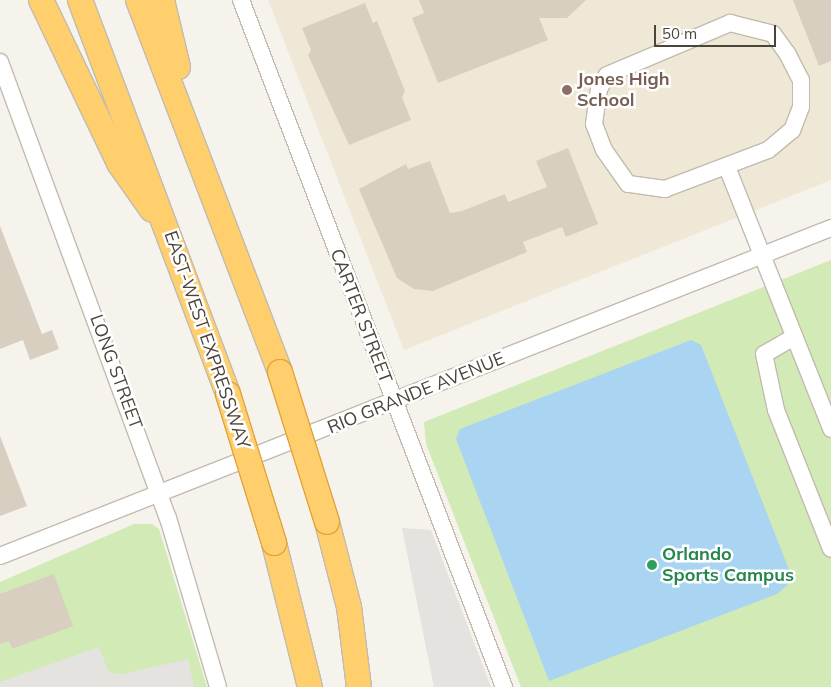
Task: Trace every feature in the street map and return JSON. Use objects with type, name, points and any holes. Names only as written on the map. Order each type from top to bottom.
[{"type":"highway","points":[[41,0],[119,164],[173,239]]},
{"type":"highway","name":"EAST-WEST EXPRESSWAY","points":[[80,0],[173,239],[228,394],[274,543],[310,687]]},
{"type":"highway","points":[[138,0],[196,147],[280,372],[327,522],[349,607],[359,687]]},
{"type":"highway","points":[[162,0],[196,147]]},
{"type":"street","name":"CARTER STREET","points":[[241,0],[504,687]]},
{"type":"street","points":[[730,23],[772,34],[801,80],[801,107],[792,130],[774,145],[727,167],[665,189],[628,184],[604,150],[594,124],[599,88],[607,75],[730,23]]},
{"type":"street","name":"LONG STREET","points":[[0,62],[189,578],[218,687]]},
{"type":"street","points":[[727,167],[831,429]]},
{"type":"street","name":"RIO GRANDE AVENUE","points":[[0,556],[831,228]]},
{"type":"street","points":[[794,337],[764,354],[776,410],[831,549]]},
{"type":"shaded area","name":"Jones High School","points":[[268,0],[831,0],[831,180],[404,350]]},
{"type":"shaded area","points":[[402,528],[431,530],[491,687],[434,687]]},
{"type":"shaded area","points":[[99,647],[109,673],[123,674],[188,659],[194,687],[0,687],[0,682]]},
{"type":"green space","name":"Orlando Sports Campus","points":[[831,260],[831,687],[521,687],[426,444],[424,422]]},
{"type":"green space","points":[[134,524],[152,524],[159,529],[207,687],[0,687],[0,582]]},
{"type":"water","points":[[691,340],[701,345],[793,580],[777,594],[549,681],[456,439],[460,429]]},
{"type":"building","points":[[419,0],[586,0],[567,18],[539,18],[548,40],[438,83],[412,18],[424,13]]},
{"type":"building","points":[[793,0],[831,0],[831,61],[819,66]]},
{"type":"building","points":[[365,3],[373,23],[377,21],[405,91],[402,97],[411,120],[349,145],[308,55],[311,50],[302,28]]},
{"type":"building","points":[[568,148],[598,224],[566,237],[562,227],[523,242],[527,252],[433,291],[414,289],[397,278],[359,189],[406,164],[408,169],[430,161],[450,213],[462,211],[505,194],[508,202],[547,187],[536,161]]},
{"type":"building","points":[[0,226],[42,334],[52,330],[59,349],[30,360],[23,340],[0,349]]},
{"type":"building","points":[[0,436],[27,506],[0,516]]},
{"type":"building","points":[[54,574],[73,626],[12,649],[9,641],[0,644],[0,594]]},
{"type":"place","name":"Jones High School","points":[[567,90]]},
{"type":"place","name":"Orlando Sports Campus","points":[[652,565]]}]
